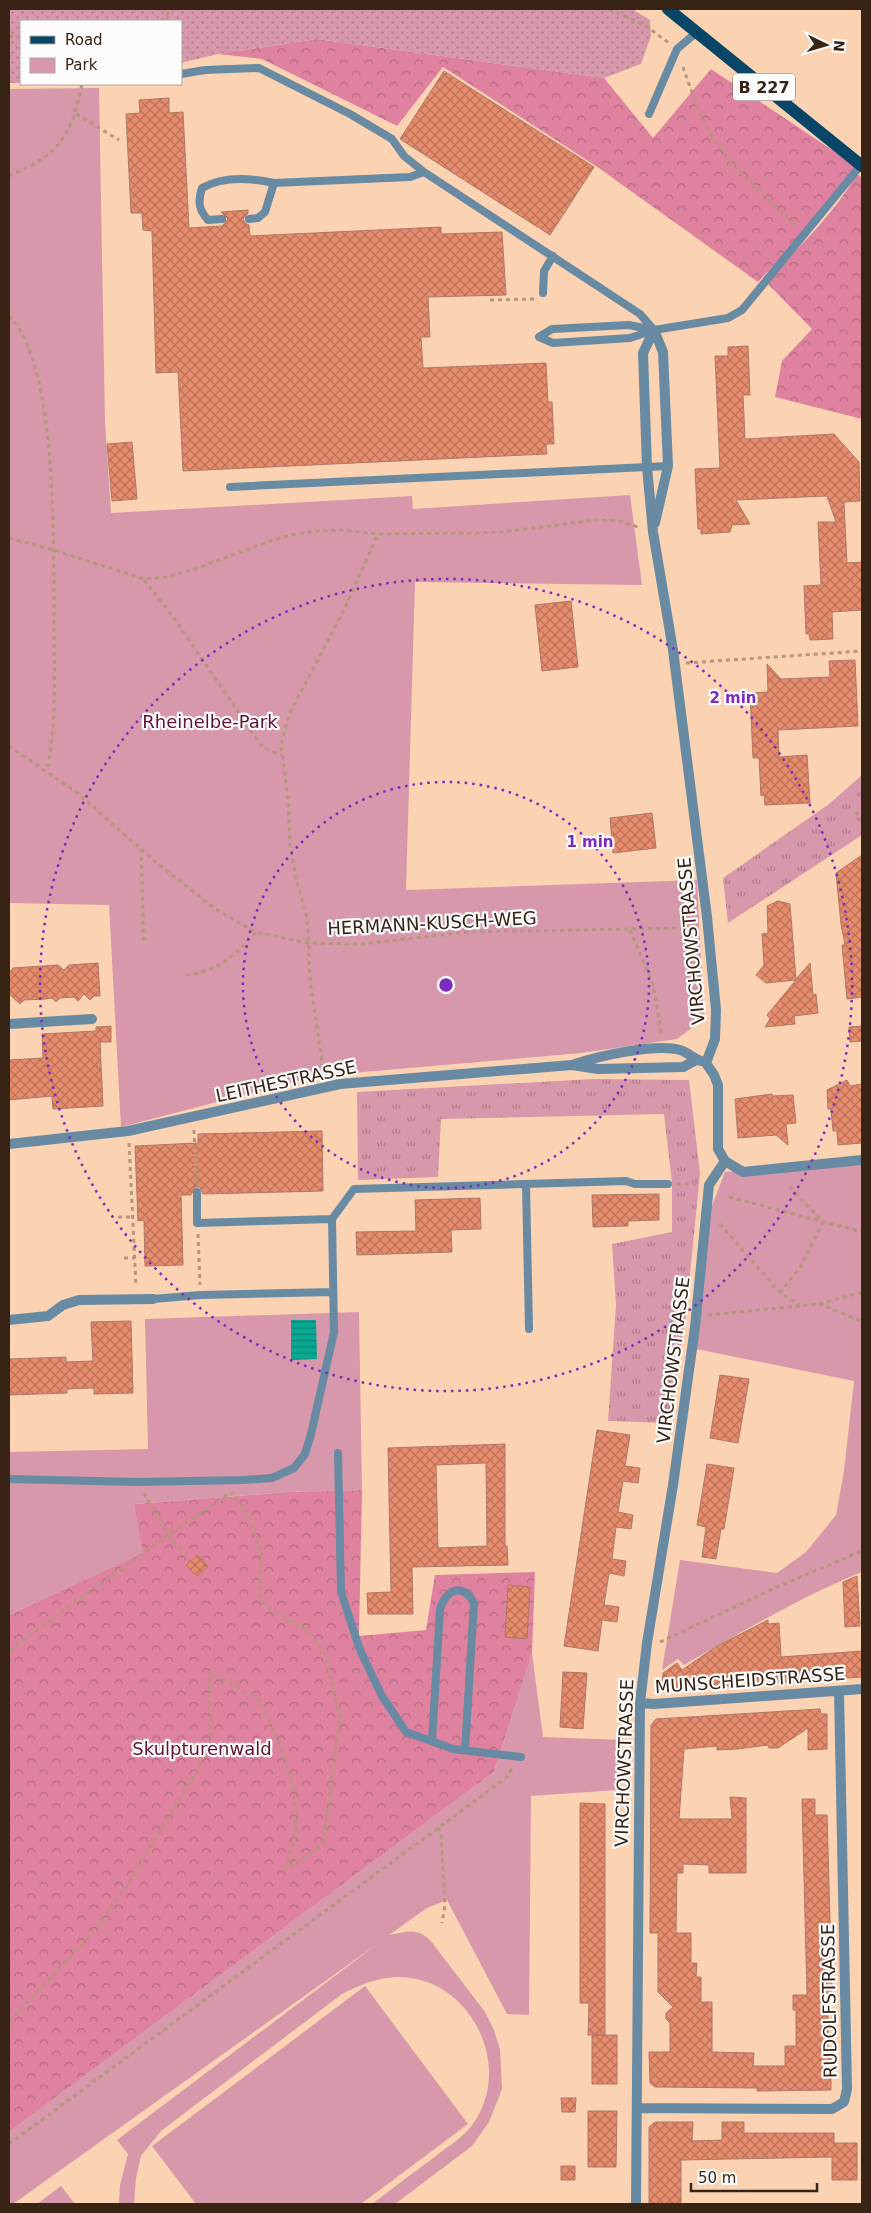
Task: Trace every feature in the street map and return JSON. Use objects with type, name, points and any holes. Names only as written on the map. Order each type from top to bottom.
[{"type":"main road","name":"B 227","points":[[668,9],[862,166]]},
{"type":"street","name":"VIRCHOWSTRASSE","points":[[653,532],[668,466],[663,352],[654,330]]},
{"type":"street","name":"VIRCHOWSTRASSE","points":[[654,330],[643,353],[647,467],[653,532],[675,664],[708,917],[716,1010],[715,1039],[701,1061]]},
{"type":"street","points":[[9,1024],[92,1019]]},
{"type":"street","name":"LEITHESTRASSE","points":[[572,1065],[599,1056],[664,1048],[681,1050],[701,1061]]},
{"type":"street","name":"LEITHESTRASSE","points":[[9,1144],[128,1131],[324,1087],[369,1080],[572,1065],[598,1069],[674,1068],[701,1061]]},
{"type":"street","points":[[701,1061],[714,1075],[718,1085],[718,1149],[725,1161],[743,1172],[862,1160]]},
{"type":"street","name":"VIRCHOWSTRASSE","points":[[636,2204],[640,1703],[647,1643],[673,1485],[696,1315],[709,1185],[725,1161]]},
{"type":"street","points":[[9,1320],[48,1316],[62,1305],[79,1300],[136,1300],[153,1298]]},
{"type":"street","name":"MUNSCHEIDSTRASSE","points":[[640,1703],[654,1704],[862,1689]]},
{"type":"street","name":"RUDOLFSTRASSE","points":[[637,2108],[832,2109],[844,2102],[847,2088],[839,1691]]},
{"type":"lane","points":[[649,114],[677,49],[697,32]]},
{"type":"lane","points":[[182,74],[205,70],[259,68],[350,114],[392,140],[404,156],[424,172],[640,314],[654,330]]},
{"type":"lane","points":[[654,330],[629,325],[552,329],[539,337],[553,343],[630,338],[679,324],[718,321],[728,318],[742,310],[862,166]]},
{"type":"lane","points":[[222,220],[208,220],[201,212],[198,201],[202,188],[215,181],[258,179],[274,183],[384,179],[410,177],[424,172]]},
{"type":"lane","points":[[249,219],[258,218],[265,212],[274,183]]},
{"type":"lane","points":[[544,293],[544,271],[554,256]]},
{"type":"lane","points":[[230,487],[668,466]]},
{"type":"lane","points":[[9,1478],[138,1482],[243,1480],[283,1475],[294,1468],[305,1454],[311,1434],[334,1332],[332,1219],[354,1189],[626,1181],[635,1184],[668,1184]]},
{"type":"lane","points":[[526,1184],[529,1329]]},
{"type":"lane","points":[[197,1192],[197,1223],[332,1219]]},
{"type":"lane","points":[[153,1298],[333,1292]]},
{"type":"lane","points":[[338,1452],[342,1592],[360,1650],[382,1696],[406,1732],[453,1749],[521,1756]]},
{"type":"lane","points":[[432,1741],[440,1609],[444,1598],[451,1592],[459,1591],[469,1595],[474,1603],[465,1750]]},
{"type":"path","points":[[162,20],[172,9]]},
{"type":"path","points":[[609,9],[646,26],[677,49],[699,112],[718,144],[752,184],[806,235]]},
{"type":"path","points":[[9,176],[42,158],[57,147],[69,131],[76,114],[82,85]]},
{"type":"path","points":[[76,114],[119,140]]},
{"type":"path","points":[[490,300],[544,298],[544,293]]},
{"type":"path","points":[[9,316],[27,342],[35,364],[42,399],[48,453],[54,550],[56,701],[53,742],[47,770]]},
{"type":"path","points":[[9,538],[54,550],[144,579],[166,577],[195,569],[273,540],[299,533],[340,530],[378,534],[500,532],[597,520],[619,521],[653,532]]},
{"type":"path","points":[[324,1087],[310,979],[307,918],[296,878],[290,846],[288,799],[282,755],[284,728],[289,714],[344,610],[378,534]]},
{"type":"path","points":[[144,579],[171,614],[261,745],[270,751],[282,755]]},
{"type":"path","points":[[675,664],[862,651]]},
{"type":"path","name":"HERMANN-KUSCH-WEG","points":[[9,746],[47,770],[76,792],[141,849],[217,910],[256,932],[308,943],[361,944],[468,932],[688,928],[708,917]]},
{"type":"path","points":[[856,812],[862,821]]},
{"type":"path","points":[[141,849],[144,944]]},
{"type":"path","points":[[630,930],[653,985],[659,1020]]},
{"type":"path","points":[[186,975],[215,968],[236,953],[256,932]]},
{"type":"path","points":[[193,1117],[197,1192]]},
{"type":"path","points":[[130,1159],[134,1217],[136,1300]]},
{"type":"path","points":[[668,1184],[709,1185]]},
{"type":"path","points":[[787,1184],[823,1222]]},
{"type":"path","points":[[729,1197],[862,1232]]},
{"type":"path","points":[[118,1217],[134,1217]]},
{"type":"path","points":[[780,1293],[801,1266],[823,1222]]},
{"type":"path","points":[[197,1223],[200,1295]]},
{"type":"path","points":[[720,1224],[780,1293],[790,1301],[800,1305]]},
{"type":"path","points":[[124,1258],[135,1258]]},
{"type":"path","points":[[696,1315],[728,1314],[818,1304],[862,1292]]},
{"type":"path","points":[[818,1304],[862,1321]]},
{"type":"path","points":[[9,1650],[168,1534],[231,1492],[243,1480]]},
{"type":"path","points":[[138,1482],[168,1534],[189,1559]]},
{"type":"path","points":[[9,2021],[86,1941],[129,1883],[210,1746],[209,1672],[258,1698],[281,1747],[294,1792],[296,1830],[286,1869],[323,1844],[340,1719],[324,1651],[307,1631],[270,1609],[261,1599],[258,1589],[262,1556],[249,1514],[231,1492]]},
{"type":"path","points":[[647,1643],[663,1642],[718,1614],[862,1552]]},
{"type":"path","points":[[9,2144],[506,1778],[521,1756]]},
{"type":"path","points":[[438,1828],[442,1834],[445,1905],[442,1923]]},
{"type":"green space","points":[[9,9],[632,9],[650,20],[651,36],[641,64],[604,78],[317,39],[218,54],[182,63],[182,20],[20,20],[20,83],[9,83]]},
{"type":"green space","points":[[317,39],[604,78],[653,138],[711,69],[856,166],[802,235],[758,282],[596,166],[443,67],[397,126],[262,59],[218,54]]},
{"type":"green space","name":"Rheinelbe-Park","points":[[99,88],[105,422],[111,513],[412,496],[413,509],[630,495],[642,585],[415,582],[406,890],[697,880],[704,1019],[677,1039],[581,1053],[318,1076],[121,1127],[109,905],[9,903],[9,89]]},
{"type":"green space","points":[[857,174],[862,178],[862,419],[775,397],[782,361],[812,329],[766,282],[827,217]]},
{"type":"green space","points":[[862,775],[862,835],[728,923],[723,878],[829,804]]},
{"type":"green space","points":[[594,1079],[689,1080],[700,1173],[686,1315],[668,1423],[608,1421],[616,1305],[612,1244],[672,1232],[672,1183],[664,1114],[441,1119],[438,1177],[358,1180],[357,1092]]},
{"type":"green space","points":[[862,1165],[862,1572],[794,1604],[684,1665],[678,1659],[662,1670],[680,1560],[777,1573],[806,1552],[836,1515],[844,1471],[854,1381],[696,1349],[708,1216],[725,1172]]},
{"type":"green space","points":[[359,1312],[362,1490],[288,1492],[134,1504],[143,1553],[9,1615],[9,1452],[148,1449],[145,1319]]},
{"type":"green space","name":"Skulpturenwald","points":[[362,1490],[359,1636],[426,1630],[435,1575],[535,1572],[532,1653],[494,1772],[9,2132],[9,1615],[142,1553],[134,1504],[288,1492]]},
{"type":"green space","points":[[532,1653],[543,1737],[622,1740],[617,1790],[531,1796],[529,2015],[507,2014],[447,1900],[427,1908],[389,1935],[411,1931],[420,1933],[430,1940],[485,2012],[494,2030],[500,2049],[502,2089],[489,2122],[472,2146],[395,2204],[372,2204],[456,2141],[469,2129],[485,2101],[489,2076],[486,2051],[478,2028],[464,2007],[445,1991],[422,1980],[396,1977],[382,1979],[342,1994],[161,2131],[141,2156],[136,2178],[134,2204],[119,2204],[120,2185],[128,2154],[117,2140],[380,1942],[13,2204],[9,2204],[9,2132],[494,1772]]},
{"type":"green space","points":[[365,1986],[468,2124],[361,2204],[196,2204],[152,2146]]},
{"type":"green space","points":[[61,2186],[75,2204],[37,2204]]},
{"type":"water","points":[[291,1320],[316,1320],[317,1359],[291,1360]]},
{"type":"building","points":[[444,71],[594,167],[550,235],[400,139]]},
{"type":"building","points":[[169,98],[169,113],[183,112],[189,228],[222,226],[228,219],[221,212],[248,210],[243,219],[249,225],[250,236],[441,227],[441,234],[502,232],[506,295],[428,297],[430,337],[421,337],[423,368],[546,363],[548,402],[552,402],[554,444],[546,444],[547,454],[183,471],[178,372],[156,373],[152,231],[143,230],[142,213],[131,213],[126,114],[140,113],[139,100]]},
{"type":"building","points":[[748,346],[750,395],[743,395],[745,439],[834,434],[859,462],[860,501],[844,502],[847,563],[862,562],[862,610],[832,612],[833,639],[810,640],[809,634],[806,634],[804,586],[821,585],[818,522],[836,522],[827,496],[736,500],[750,524],[732,525],[730,532],[701,534],[701,529],[698,529],[695,469],[720,468],[715,356],[728,356],[728,347]]},
{"type":"building","points":[[132,442],[137,499],[112,501],[107,444]]},
{"type":"building","points":[[571,601],[578,667],[542,671],[535,605]]},
{"type":"building","points":[[855,660],[858,726],[778,730],[779,757],[807,755],[810,803],[765,805],[764,795],[761,796],[759,758],[753,758],[750,693],[768,692],[767,664],[781,679],[830,677],[829,661]]},
{"type":"building","points":[[652,813],[656,848],[613,853],[610,818]]},
{"type":"building","points":[[862,855],[862,997],[847,999],[842,945],[845,945],[836,873]]},
{"type":"building","points":[[778,901],[790,904],[796,979],[810,963],[813,995],[816,994],[818,1013],[794,1016],[795,1024],[765,1027],[770,1019],[767,1015],[796,980],[766,983],[756,975],[764,965],[762,934],[768,933],[767,906]]},
{"type":"building","points":[[98,963],[100,996],[94,996],[90,1000],[84,994],[78,1001],[74,997],[60,998],[56,1002],[52,998],[24,1000],[20,1004],[9,994],[9,973],[13,968],[58,965],[64,970],[69,965]]},
{"type":"building","points":[[111,1026],[111,1042],[100,1042],[103,1106],[53,1109],[52,1096],[9,1100],[9,1060],[43,1058],[42,1034],[96,1031],[96,1027]]},
{"type":"building","points":[[862,1026],[862,1041],[850,1042],[849,1027]]},
{"type":"building","points":[[847,1080],[850,1086],[862,1084],[862,1143],[838,1145],[837,1131],[833,1131],[831,1109],[828,1109],[827,1090]]},
{"type":"building","points":[[772,1094],[773,1096],[793,1095],[796,1123],[786,1124],[788,1145],[776,1135],[738,1138],[735,1099]]},
{"type":"building","points":[[322,1131],[323,1191],[203,1194],[200,1187],[195,1187],[191,1195],[181,1195],[183,1265],[145,1266],[144,1220],[138,1221],[135,1146],[198,1143],[198,1134]]},
{"type":"building","points":[[659,1194],[659,1220],[628,1221],[628,1226],[593,1227],[592,1195]]},
{"type":"building","points":[[480,1198],[481,1229],[451,1230],[452,1252],[357,1255],[356,1232],[416,1231],[415,1200]]},
{"type":"building","points":[[131,1321],[133,1393],[94,1394],[94,1388],[67,1389],[67,1393],[9,1395],[9,1359],[66,1357],[66,1362],[93,1361],[91,1322]]},
{"type":"building","points":[[720,1375],[749,1379],[738,1443],[710,1438]]},
{"type":"building","points":[[597,1430],[630,1435],[625,1466],[640,1468],[638,1483],[623,1481],[618,1512],[633,1515],[631,1529],[616,1527],[612,1559],[626,1561],[624,1576],[609,1573],[604,1605],[619,1607],[617,1622],[602,1620],[598,1651],[564,1646]]},
{"type":"building","points":[[505,1444],[505,1546],[507,1546],[508,1565],[412,1567],[413,1614],[368,1614],[367,1593],[391,1592],[388,1448]],"holes":[[[486,1463],[487,1546],[438,1548],[436,1465]]]},
{"type":"building","points":[[707,1464],[734,1468],[724,1529],[721,1529],[716,1559],[702,1557],[706,1527],[697,1525]]},
{"type":"building","points":[[197,1555],[208,1566],[197,1576],[186,1565]]},
{"type":"building","points":[[857,1576],[860,1626],[845,1627],[843,1582]]},
{"type":"building","points":[[508,1585],[530,1587],[527,1639],[505,1637]]},
{"type":"building","points":[[768,1620],[768,1624],[779,1623],[781,1657],[862,1651],[862,1677],[664,1690],[662,1684],[663,1673],[677,1663],[682,1670],[717,1646]]},
{"type":"building","points":[[563,1672],[587,1673],[583,1729],[560,1727]]},
{"type":"building","points":[[820,1709],[821,1714],[827,1714],[827,1749],[808,1750],[808,1728],[778,1748],[769,1748],[768,1745],[717,1750],[717,1746],[684,1749],[679,1819],[732,1819],[730,1797],[746,1798],[746,1873],[709,1873],[709,1865],[683,1864],[683,1873],[677,1873],[676,1933],[691,1933],[691,1963],[697,1963],[696,1977],[701,1977],[701,2002],[712,2002],[712,2052],[754,2053],[753,2066],[785,2066],[785,2046],[796,2046],[796,2010],[793,2010],[793,1995],[807,1995],[802,1799],[815,1799],[815,1815],[827,1815],[832,1991],[828,1991],[828,2054],[831,2054],[831,2090],[757,2091],[757,2088],[655,2087],[650,2083],[649,2052],[670,2052],[670,2023],[666,2019],[666,2013],[673,2007],[658,1992],[658,1933],[650,1933],[651,1725],[656,1719]]},
{"type":"building","points":[[580,1803],[605,1804],[605,2035],[588,2035],[589,2003],[580,2003]]},
{"type":"building","points":[[592,2035],[617,2035],[617,2084],[592,2084]]},
{"type":"building","points":[[561,2098],[576,2098],[575,2112],[562,2112]]},
{"type":"building","points":[[588,2111],[617,2111],[616,2167],[588,2167]]},
{"type":"building","points":[[655,2122],[693,2122],[692,2141],[722,2140],[722,2122],[744,2122],[744,2133],[834,2133],[834,2143],[857,2143],[857,2180],[832,2180],[832,2157],[681,2160],[681,2204],[649,2204],[649,2127]]},
{"type":"building","points":[[561,2166],[575,2166],[575,2180],[561,2180]]}]
